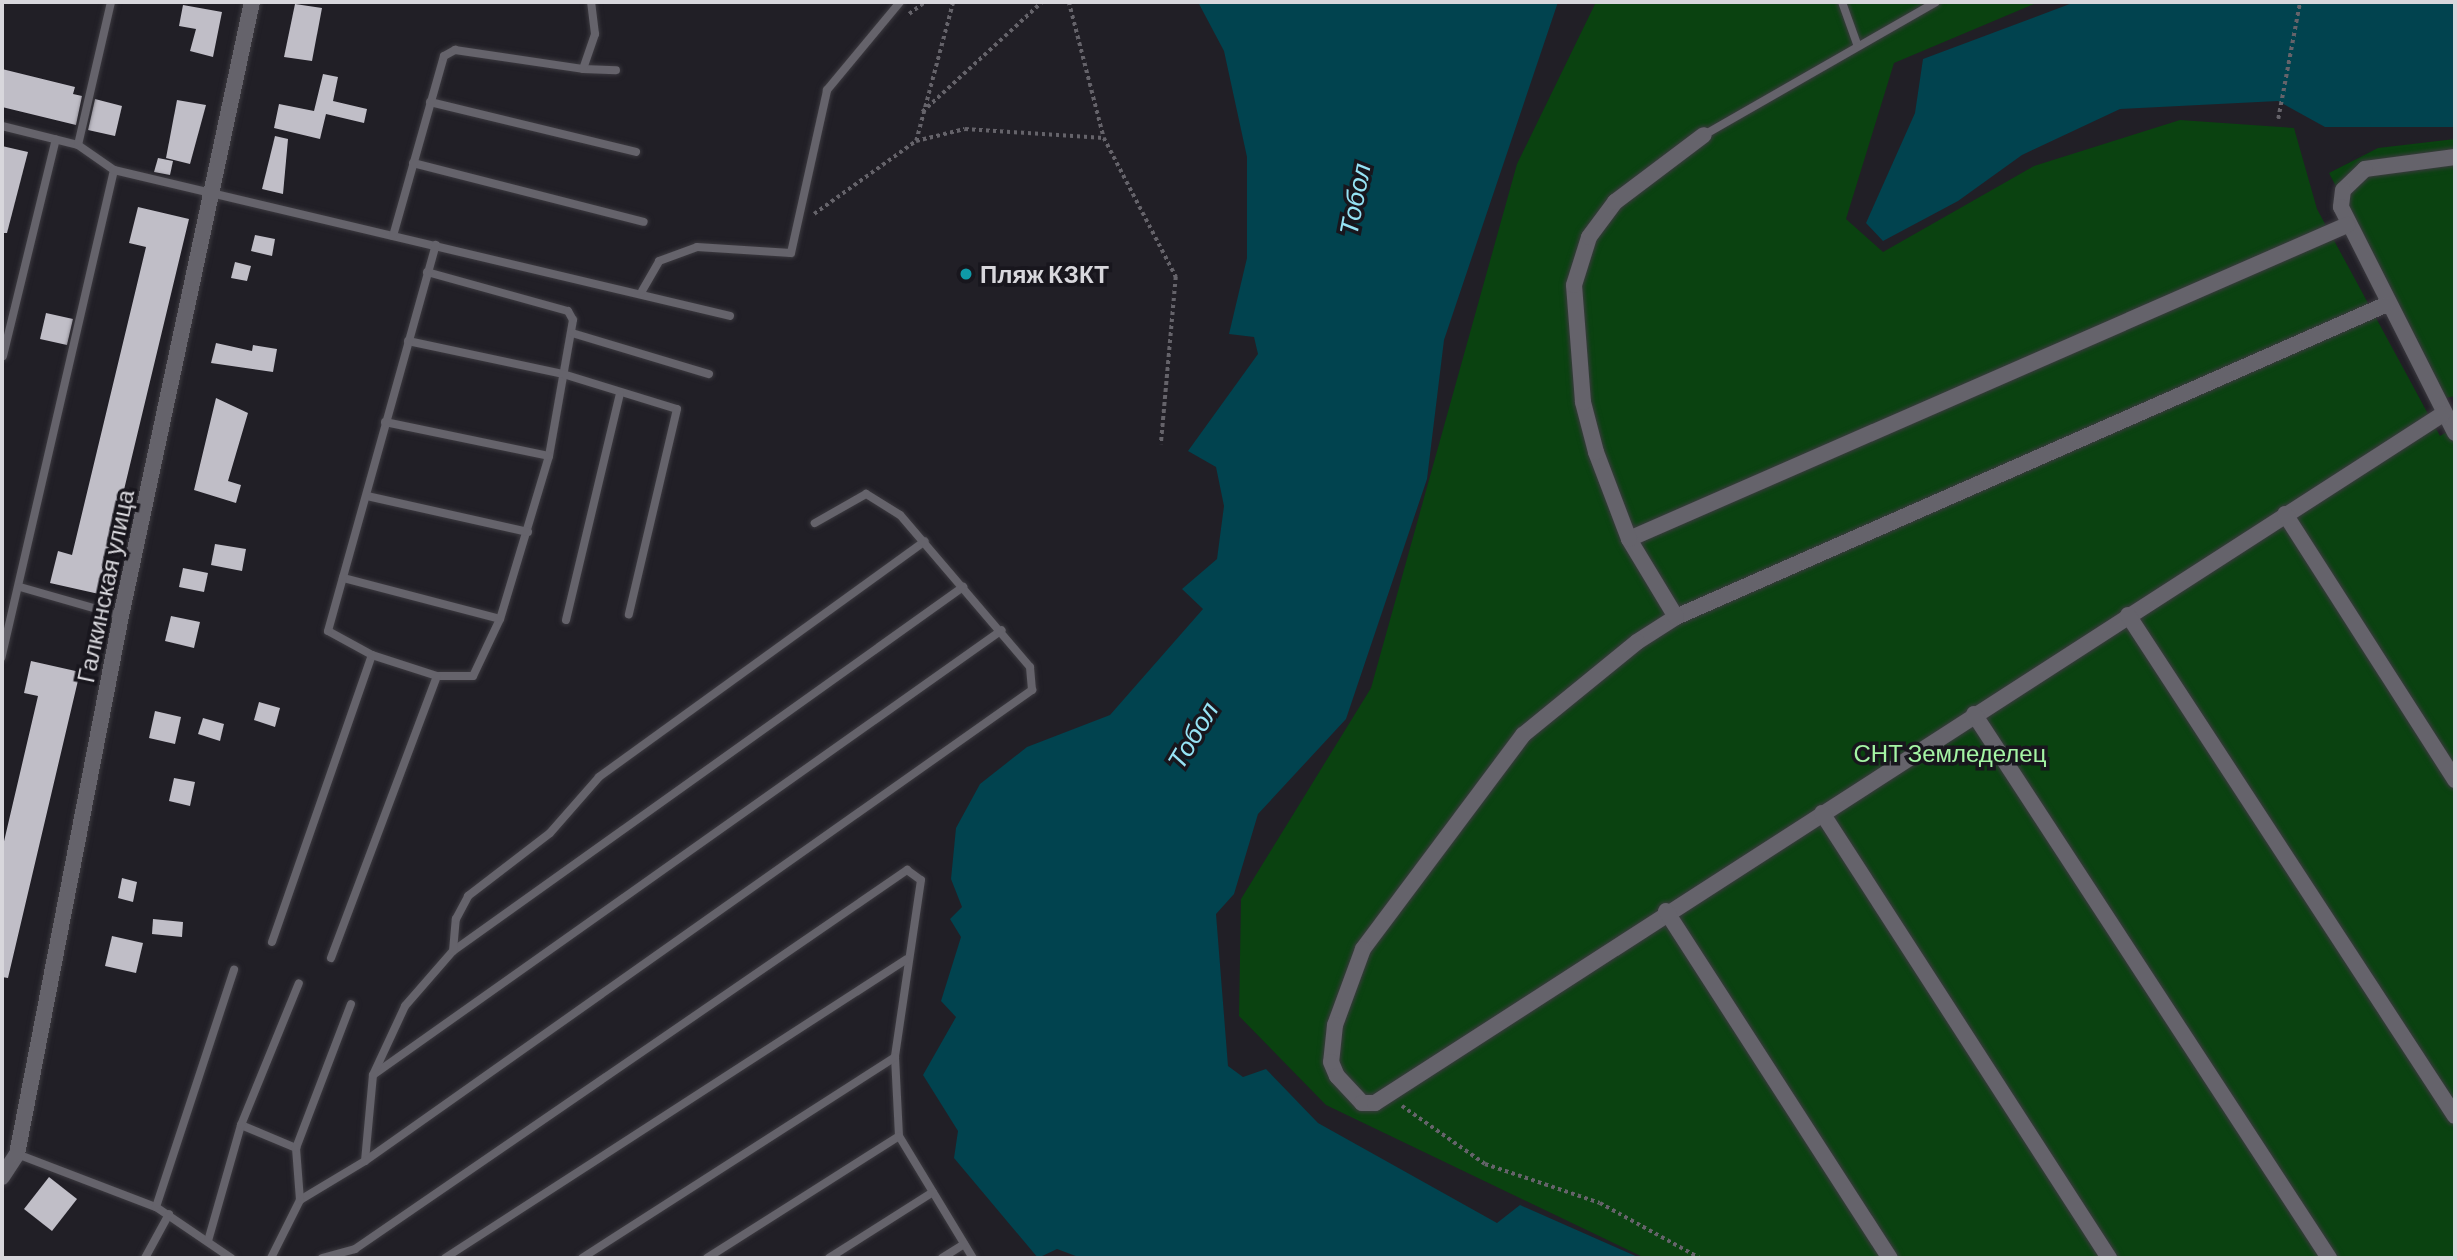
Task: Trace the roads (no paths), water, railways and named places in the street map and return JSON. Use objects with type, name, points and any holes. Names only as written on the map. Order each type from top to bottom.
[{"type":"street","name":"Галкинская улица","points":[[2,1177],[214,191],[252,2]]},
{"type":"street","points":[[1676,617],[1629,539],[1583,402],[1574,285],[1589,237],[1615,202],[1704,135]]},
{"type":"street","points":[[2455,157],[2365,169],[2343,190],[2347,225],[2385,305],[2455,433]]},
{"type":"street","points":[[1629,539],[2347,225]]},
{"type":"street","points":[[2385,305],[1676,617],[1523,734],[1363,948],[1335,1025],[1331,1062],[1362,1103],[1385,1095],[1666,911],[2443,414]]},
{"type":"street","points":[[2285,514],[2455,780]]},
{"type":"street","points":[[2128,615],[2455,1116]]},
{"type":"street","points":[[1974,714],[2329,1258]]},
{"type":"street","points":[[1822,813],[2109,1258]]},
{"type":"street","points":[[1666,911],[1890,1258]]},
{"type":"lane","points":[[78,145],[111,2]]},
{"type":"lane","points":[[583,69],[595,34],[591,2]]},
{"type":"lane","points":[[642,291],[659,261],[697,247],[791,253],[827,90],[900,2]]},
{"type":"lane","points":[[1842,2],[1857,44]]},
{"type":"lane","points":[[1704,135],[1857,44],[1936,2]]},
{"type":"lane","points":[[393,236],[444,56],[455,50],[583,69],[617,70]]},
{"type":"lane","points":[[430,102],[636,152]]},
{"type":"lane","points":[[2,126],[78,145],[114,170],[642,291],[730,316]]},
{"type":"lane","points":[[3,356],[56,139]]},
{"type":"lane","points":[[413,163],[644,222]]},
{"type":"lane","points":[[2,657],[114,170]]},
{"type":"lane","points":[[427,272],[568,311],[572,333],[549,456],[528,532],[500,619],[473,676],[436,676],[372,655],[328,631],[427,272],[436,245]]},
{"type":"lane","points":[[572,333],[709,374]]},
{"type":"lane","points":[[408,341],[563,374],[677,409],[629,614]]},
{"type":"lane","points":[[566,620],[620,393]]},
{"type":"lane","points":[[386,422],[549,456]]},
{"type":"lane","points":[[300,1200],[365,1161],[1026,698],[1034,673],[1002,630],[925,541],[866,494],[816,523]]},
{"type":"lane","points":[[367,496],[528,532]]},
{"type":"lane","points":[[453,951],[456,919],[468,896],[550,833],[599,777],[925,541]]},
{"type":"lane","points":[[343,578],[500,619]]},
{"type":"lane","points":[[20,587],[121,616]]},
{"type":"lane","points":[[365,1161],[373,1075],[405,1006],[453,951],[963,587]]},
{"type":"lane","points":[[373,1075],[1002,630]]},
{"type":"lane","points":[[272,942],[372,655]]},
{"type":"lane","points":[[331,958],[436,676]]},
{"type":"lane","points":[[322,1258],[355,1249],[907,870],[921,880],[906,959],[895,1057],[899,1136],[973,1258]]},
{"type":"lane","points":[[445,1258],[906,959]]},
{"type":"lane","points":[[156,1207],[234,970]]},
{"type":"lane","points":[[208,1241],[241,1125],[299,983]]},
{"type":"lane","points":[[271,1258],[300,1200],[296,1148],[351,1004]]},
{"type":"lane","points":[[582,1258],[895,1057]]},
{"type":"lane","points":[[241,1125],[296,1148]]},
{"type":"lane","points":[[707,1258],[899,1136]]},
{"type":"lane","points":[[9,1152],[156,1207],[232,1258]]},
{"type":"lane","points":[[829,1258],[933,1192]]},
{"type":"lane","points":[[145,1258],[169,1214]]},
{"type":"lane","points":[[942,1258],[964,1244]]},
{"type":"lane","points":[[212,1258],[218,1248]]},
{"type":"water","name":"Тобол","points":[[1198,2],[1558,2],[1444,340],[1427,479],[1346,719],[1258,814],[1234,894],[1216,914],[1228,1066],[1243,1077],[1266,1069],[1318,1123],[1497,1223],[1520,1205],[1640,1258],[1081,1258],[1057,1249],[1038,1258],[954,1158],[958,1131],[923,1075],[956,1017],[941,1001],[961,937],[950,919],[962,907],[951,879],[956,828],[980,784],[1027,747],[1110,715],[1203,609],[1182,589],[1217,559],[1224,506],[1216,467],[1188,451],[1258,354],[1254,337],[1229,334],[1247,258],[1247,157],[1224,51]]},
{"type":"water","points":[[2075,2],[2455,2],[2455,127],[2325,127],[2278,101],[2120,109],[2022,155],[1958,201],[1883,241],[1866,223],[1915,113],[1923,59]]},
{"type":"place","name":"Пляж КЗКТ","points":[[966,274]]},
{"type":"park label","name":"СНТ Земледелец","points":[[1950,753]]}]
